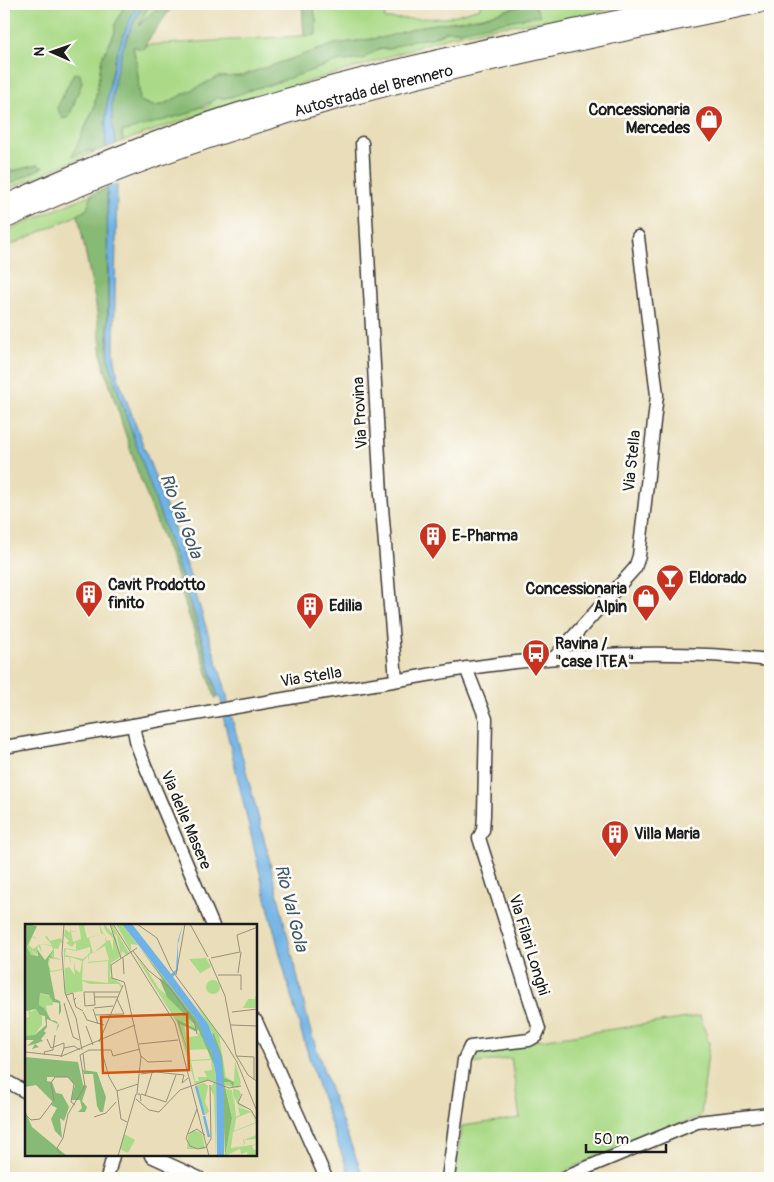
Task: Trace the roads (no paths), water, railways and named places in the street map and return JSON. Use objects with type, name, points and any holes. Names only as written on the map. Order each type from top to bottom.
[{"type":"highway","name":"Autostrada del Brennero","points":[[4,205],[92,174],[267,104],[381,72],[692,4]]},
{"type":"highway","name":"Autostrada del Brennero","points":[[123,161],[360,92],[476,64],[758,4]]},
{"type":"highway","name":"Autostrada del Brennero","points":[[4,220],[92,174]]},
{"type":"street","name":"Via Provina","points":[[362,143],[381,495],[396,680]]},
{"type":"street","name":"Via Stella","points":[[554,658],[635,568],[639,556],[657,395],[638,236]]},
{"type":"street","name":"Via Stella","points":[[4,747],[225,707],[466,668],[554,658],[640,653],[734,656],[770,660]]},
{"type":"street","name":"Via Filari Longhi","points":[[448,1178],[464,1060],[470,1047],[529,1040],[536,1036],[539,1028],[479,838],[484,815],[486,718],[466,668]]},
{"type":"street","name":"Via delle Masere","points":[[133,725],[137,745],[144,763],[212,924]]},
{"type":"street","points":[[258,1025],[326,1178]]},
{"type":"street","points":[[4,1080],[25,1091]]},
{"type":"street","points":[[566,1178],[697,1122],[770,1114]]},
{"type":"street","points":[[107,1178],[113,1157]]},
{"type":"street","points":[[153,1157],[199,1178]]},
{"type":"water","points":[[138,4],[143,4],[127,36],[116,72],[113,90],[113,126],[116,144],[106,148],[106,110],[112,73],[122,38]]},
{"type":"water","points":[[117,184],[114,353],[118,377],[182,550],[227,694],[229,712],[267,850],[310,1029],[335,1104],[364,1178],[351,1178],[311,1065],[264,891],[223,716],[221,699],[218,697],[195,615],[109,361],[107,188]]},
{"type":"place","name":"Concessionaria Mercedes","points":[[709,143]]},
{"type":"place","name":"E-Pharma","points":[[433,560]]},
{"type":"place","name":"Eldorado","points":[[670,602]]},
{"type":"place","name":"Cavit Prodotto finito","points":[[89,618]]},
{"type":"place","name":"Concessionaria Alpin","points":[[646,622]]},
{"type":"place","name":"Edilia","points":[[310,630]]},
{"type":"place","name":"Ravina / \"case ITEA\"","points":[[536,677]]},
{"type":"place","name":"Villa Maria","points":[[615,858]]},
{"type":"water label","name":"Rio Val Gola","points":[[181,516]]},
{"type":"water label","name":"Rio Val Gola","points":[[291,908]]}]
